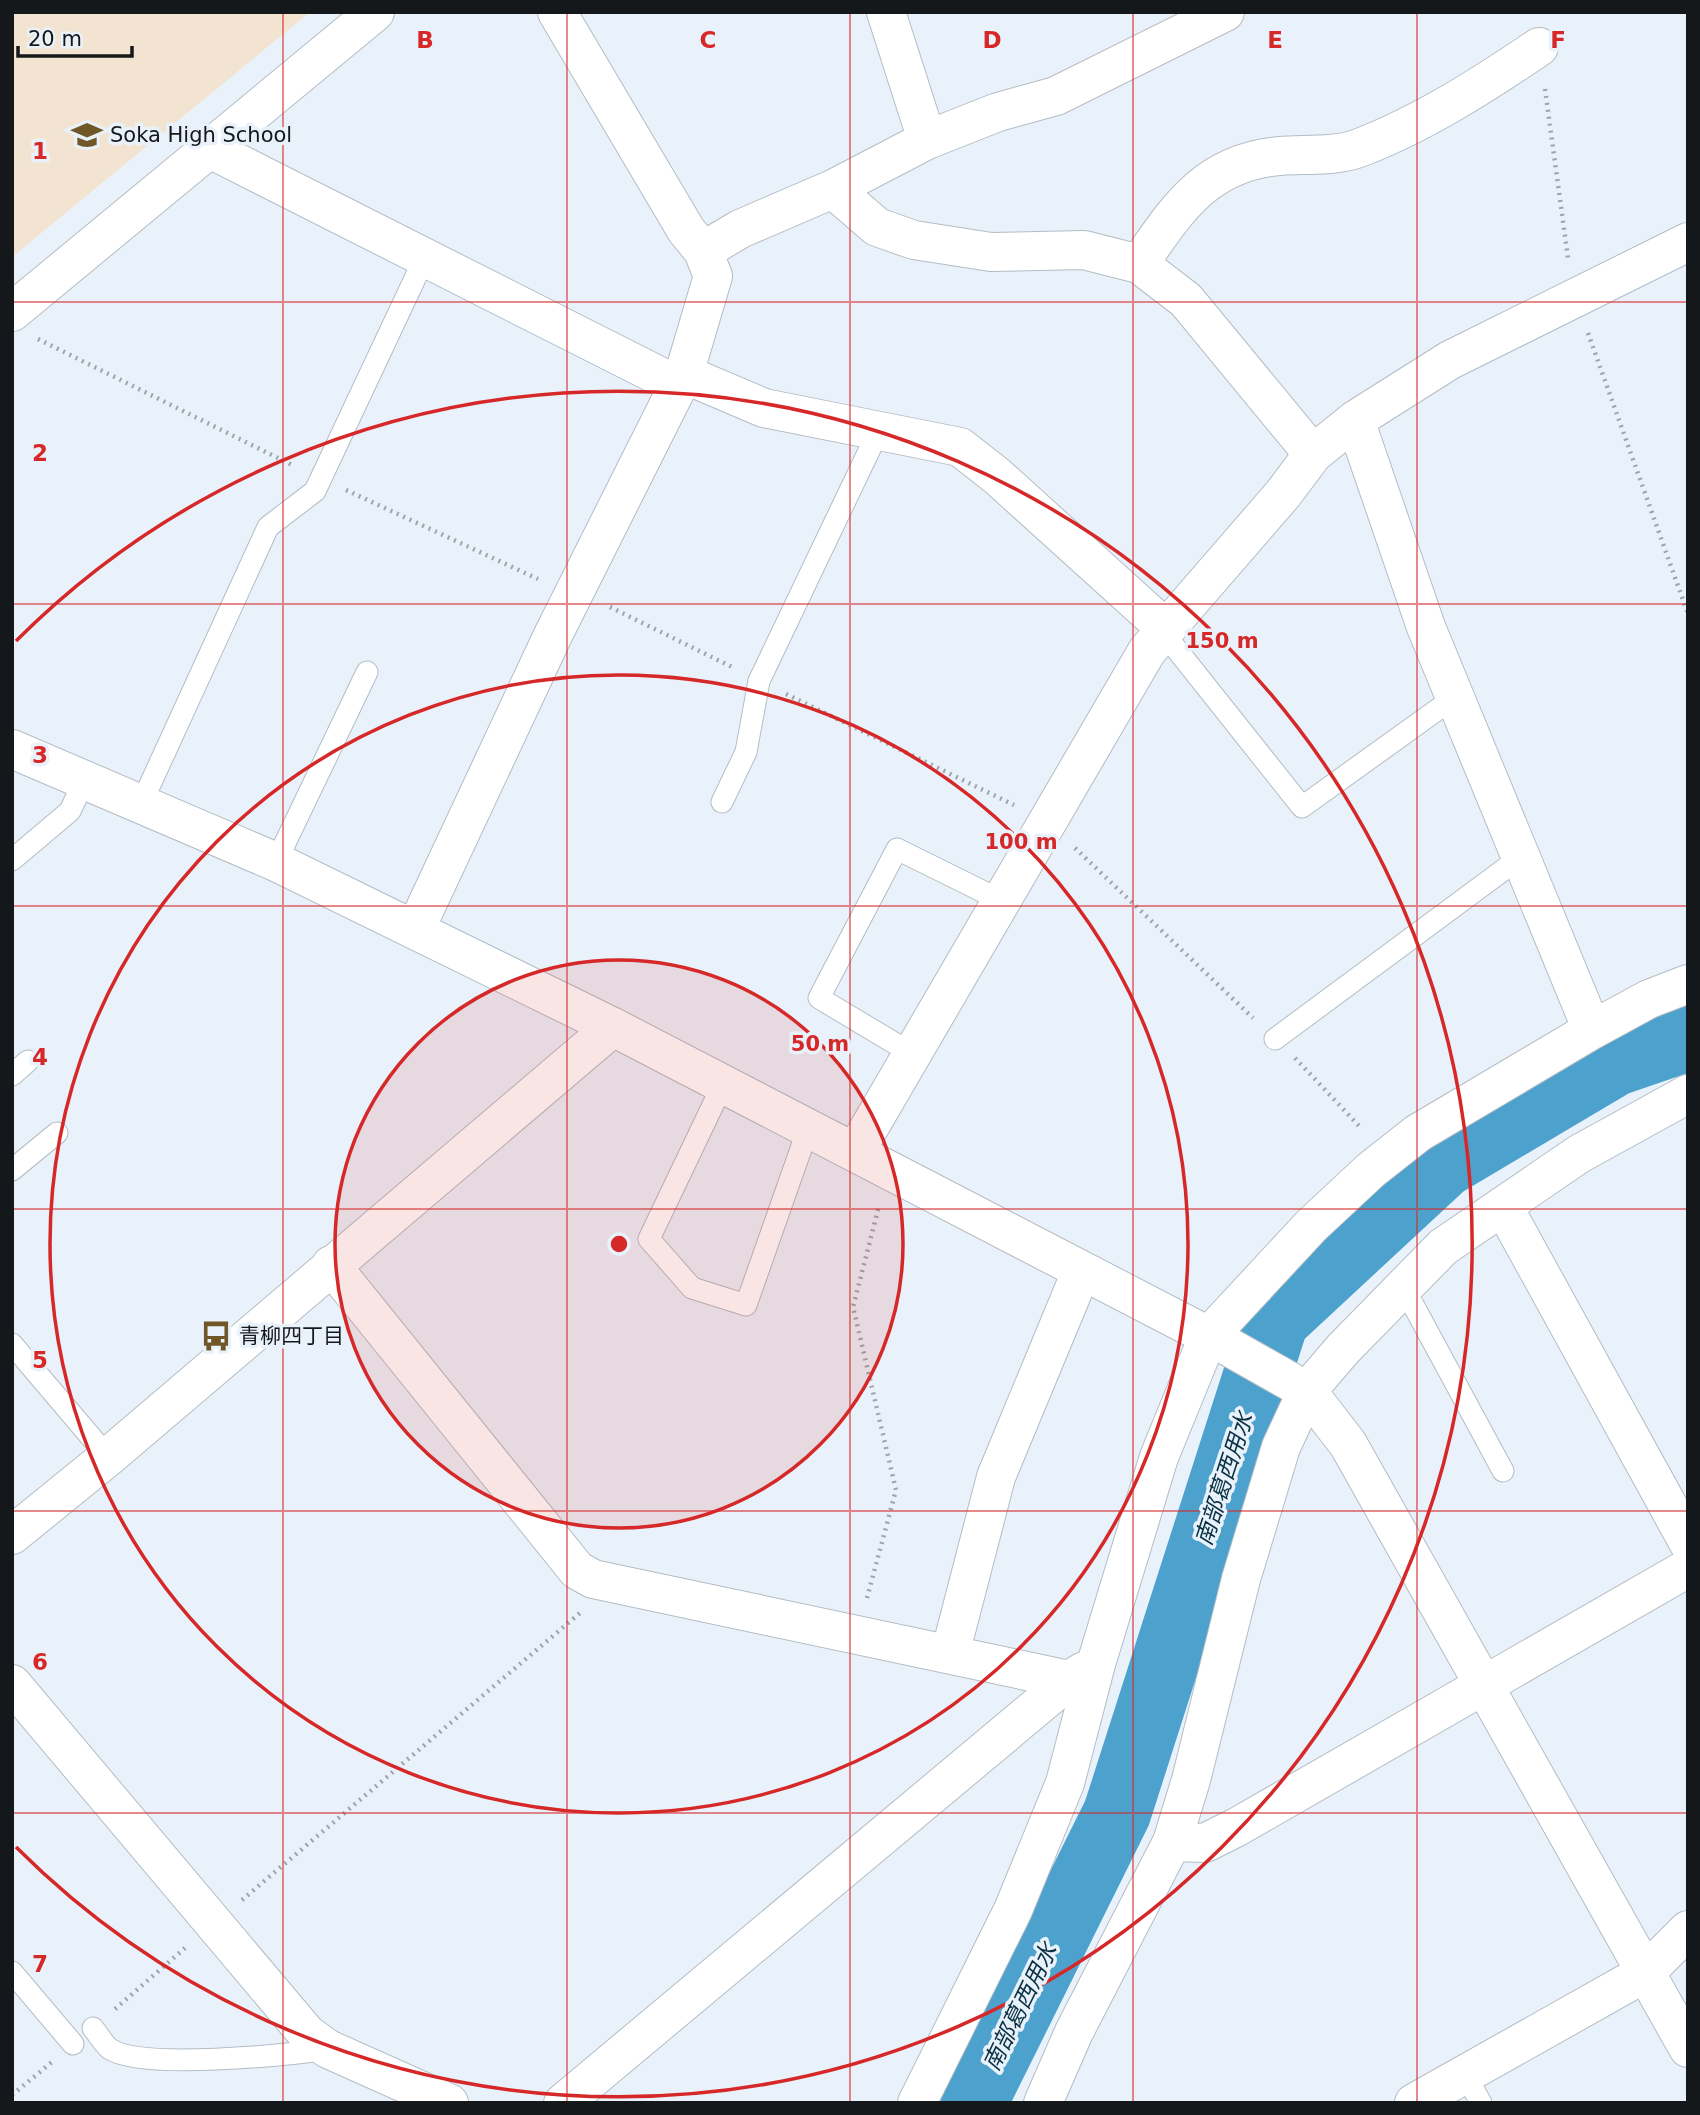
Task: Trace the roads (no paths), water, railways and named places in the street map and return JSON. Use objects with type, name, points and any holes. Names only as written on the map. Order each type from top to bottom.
[{"type":"street","points":[[12,312],[375,12]]},
{"type":"street","points":[[415,930],[553,635],[628,491],[681,379],[713,276],[703,251],[686,230],[557,12]]},
{"type":"street","points":[[886,12],[927,140]]},
{"type":"street","points":[[703,251],[740,229],[833,189],[927,140],[998,112],[1056,96],[1225,12]]},
{"type":"street","points":[[1139,264],[1179,205],[1207,180],[1239,165],[1275,156],[1355,150],[1396,132],[1521,53]]},
{"type":"street","points":[[209,149],[681,379],[764,408],[960,447],[996,476],[1163,629]]},
{"type":"street","points":[[833,189],[877,227],[914,240],[991,252],[1084,250],[1139,264],[1185,300],[1313,454]]},
{"type":"street","points":[[855,1152],[1147,651],[1163,629],[1283,494],[1313,454],[1356,420],[1450,360],[1688,242]]},
{"type":"street","points":[[1356,420],[1426,627],[1592,1030]]},
{"type":"street","points":[[12,749],[142,802],[276,862],[613,1027],[1298,1385],[1348,1444],[1688,2048]]},
{"type":"street","points":[[917,2103],[1007,1922],[1040,1848],[1065,1783],[1082,1672],[1159,1458],[1215,1340],[1311,1226],[1371,1170],[1418,1133],[1592,1030],[1649,999],[1688,984]]},
{"type":"street","points":[[12,1535],[108,1457],[613,1027]]},
{"type":"street","points":[[1044,2103],[1074,2032],[1172,1842],[1191,1780],[1241,1579],[1298,1385],[1343,1349],[1443,1247],[1579,1153],[1684,1103]]},
{"type":"street","points":[[1503,1206],[1688,1542]]},
{"type":"street","points":[[331,1265],[577,1570],[593,1579],[950,1654],[1082,1672]]},
{"type":"street","points":[[950,1654],[996,1477],[1082,1272]]},
{"type":"street","points":[[1172,1842],[1205,1843],[1237,1827],[1688,1568]]},
{"type":"street","points":[[563,2103],[1082,1672]]},
{"type":"street","points":[[12,1684],[307,2034],[328,2049],[449,2103]]},
{"type":"street","points":[[1414,2103],[1473,2089],[1645,1973],[1688,1930]]},
{"type":"lane","points":[[142,802],[268,527],[315,491],[426,256]]},
{"type":"lane","points":[[722,802],[746,752],[759,681],[878,432]]},
{"type":"lane","points":[[1163,629],[1302,807],[1455,697]]},
{"type":"lane","points":[[276,862],[367,672]]},
{"type":"lane","points":[[12,860],[70,811],[85,779]]},
{"type":"lane","points":[[911,1053],[819,998],[897,849],[1002,901]]},
{"type":"lane","points":[[1275,1039],[1521,858]]},
{"type":"lane","points":[[723,1084],[649,1239],[692,1288],[746,1305],[808,1129]]},
{"type":"lane","points":[[12,1170],[57,1133]]},
{"type":"lane","points":[[1404,1288],[1503,1471]]},
{"type":"lane","points":[[14,1350],[108,1457]]},
{"type":"lane","points":[[12,1972],[73,2044]]},
{"type":"lane","points":[[93,2028],[110,2049],[141,2059],[280,2057],[328,2049]]},
{"type":"waterway","name":"南部葛西用水","points":[[973,2103],[1117,1813],[1275,1320],[1443,1164],[1615,1062],[1688,1037]]},
{"type":"place","name":"Soka High School","points":[[87,135]]},
{"type":"place","name":"青柳四丁目","points":[[216,1336]]}]
